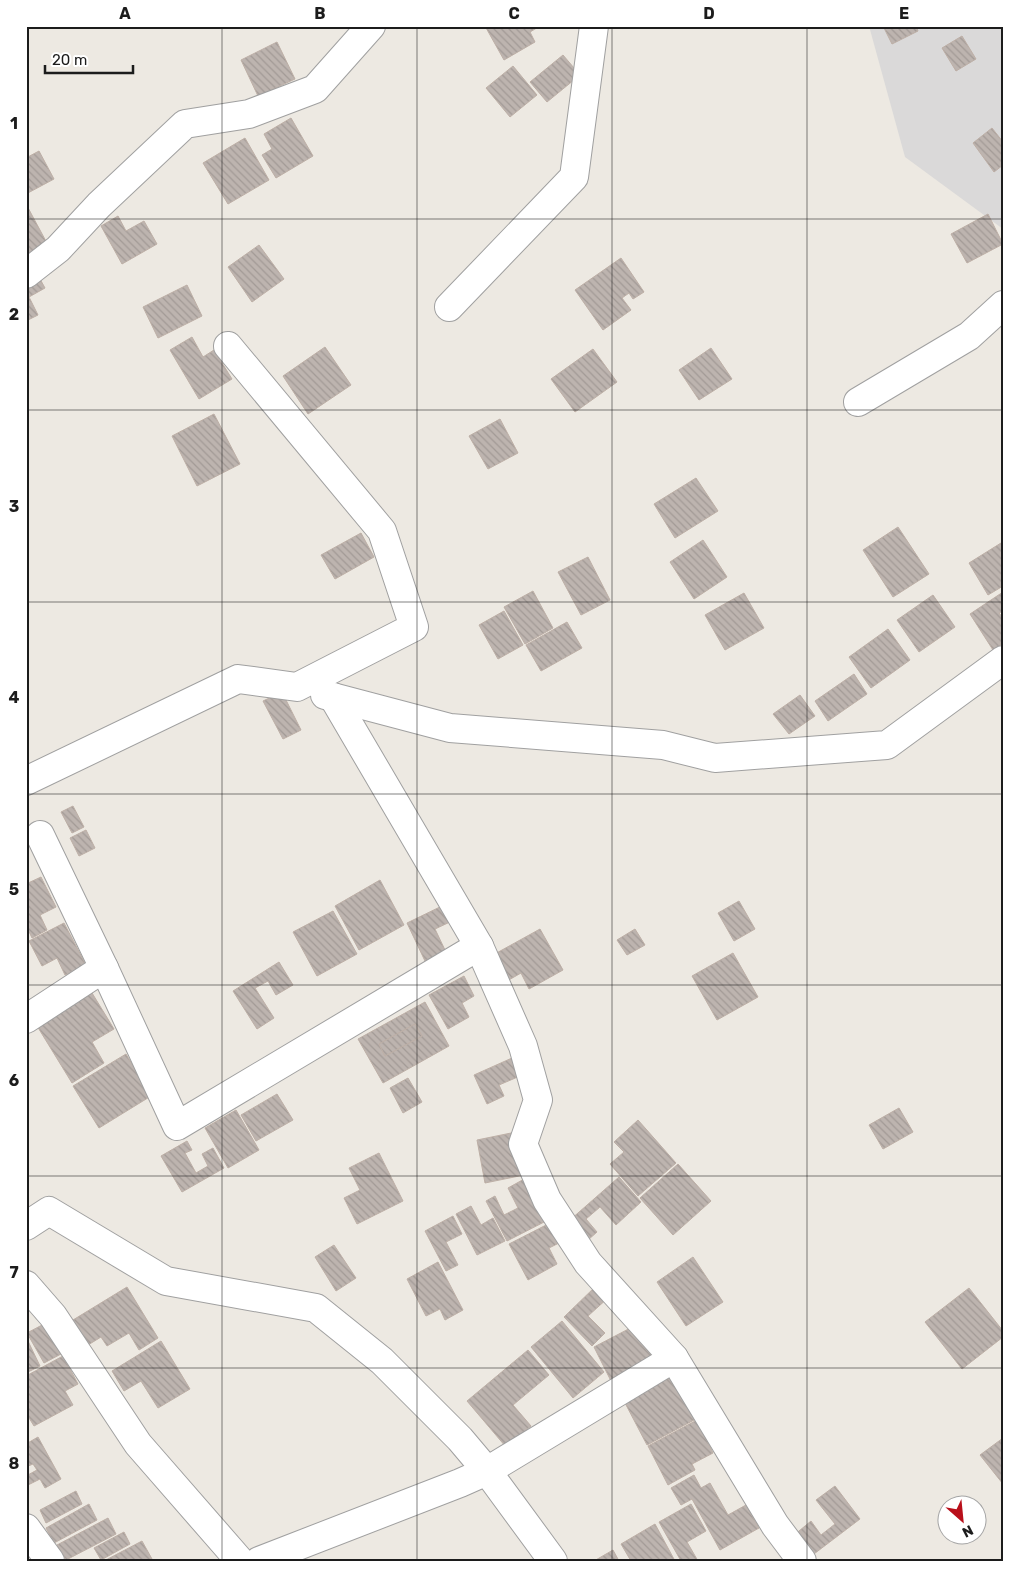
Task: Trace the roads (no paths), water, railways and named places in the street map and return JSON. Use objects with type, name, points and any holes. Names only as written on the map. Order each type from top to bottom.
[{"type":"street","points":[[26,274],[58,249],[99,205],[185,124],[249,114],[315,89],[371,26]]},
{"type":"street","points":[[449,308],[574,177],[594,26]]},
{"type":"street","points":[[858,402],[969,336],[1003,305]]},
{"type":"street","points":[[228,346],[382,531],[414,627],[297,687]]},
{"type":"street","points":[[26,780],[238,679],[297,687],[450,728],[663,745],[715,758],[887,745],[1003,660]]},
{"type":"street","points":[[333,697],[479,946],[523,1046],[538,1100],[523,1144],[547,1200],[588,1263],[674,1358],[775,1525],[802,1561]]},
{"type":"street","points":[[40,835],[177,1126],[479,946]]},
{"type":"street","points":[[26,1020],[104,968]]},
{"type":"street","points":[[26,1226],[50,1211],[166,1281],[316,1308],[382,1361],[460,1439],[487,1471],[553,1561]]},
{"type":"street","points":[[26,1285],[53,1316],[138,1444],[240,1561]]},
{"type":"street","points":[[259,1561],[487,1471],[674,1358]]},
{"type":"street","points":[[26,1528],[50,1561]]}]
